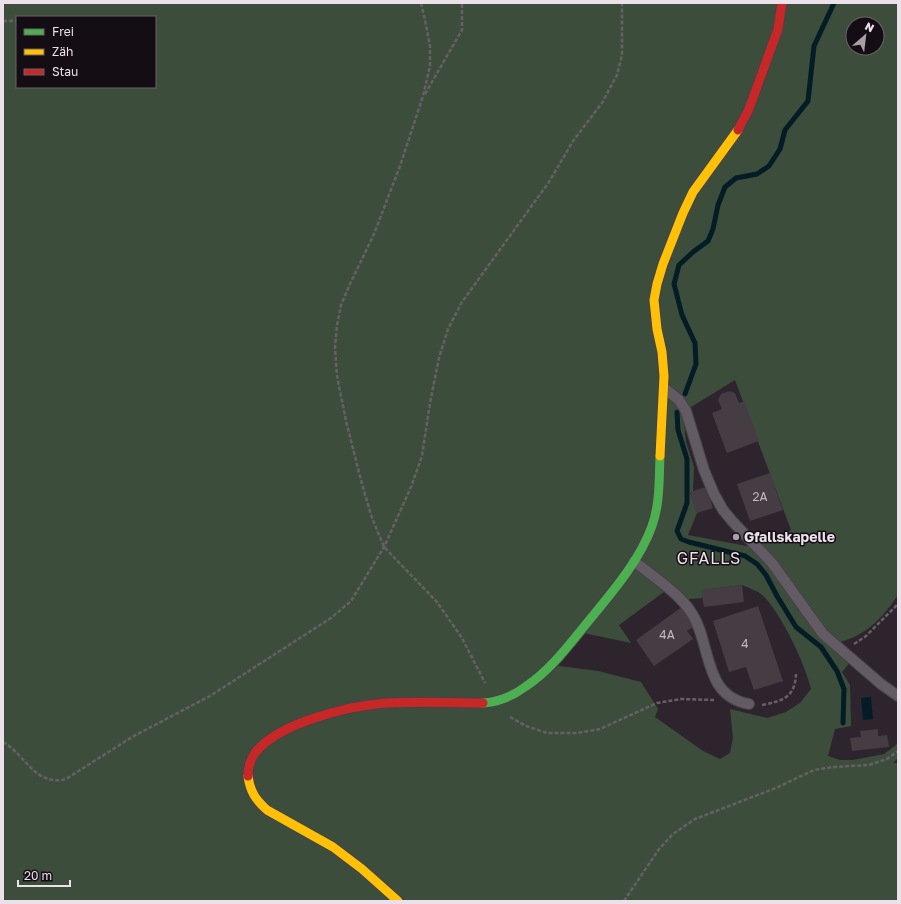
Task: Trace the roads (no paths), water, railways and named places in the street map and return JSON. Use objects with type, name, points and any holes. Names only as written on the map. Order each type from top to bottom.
[{"type":"street","points":[[398,901],[351,859],[323,840],[274,815],[262,806],[254,796],[249,784],[249,764],[254,754],[262,745],[272,738],[302,723],[352,707],[384,703],[485,703],[494,702],[521,690],[552,665],[591,618],[634,561],[650,531],[655,517],[658,499],[664,388],[662,352],[657,329],[654,300],[656,284],[683,213],[693,192],[736,134],[749,109],[778,29],[782,3]]},
{"type":"lane","points":[[664,388],[679,400],[686,411],[704,470],[722,510],[772,563],[823,634],[881,684],[898,696]]},
{"type":"lane","points":[[634,561],[680,600],[690,611],[700,629],[707,659],[719,685],[728,697],[749,704]]},
{"type":"water","points":[[871,697],[873,719],[863,720],[861,698]]},
{"type":"waterway","points":[[685,394],[696,364],[695,343],[682,315],[674,284],[679,265],[708,241],[713,229],[718,205],[725,187],[736,178],[757,174],[769,166],[780,149],[785,130],[808,101],[814,46],[834,3]]},
{"type":"waterway","points":[[677,412],[678,430],[687,459],[687,503],[677,531],[681,539],[745,556],[757,564],[766,575],[796,627],[821,647],[837,671],[844,689],[843,723]]},
{"type":"place","name":"Gfallskapelle","points":[[736,537]]},
{"type":"district","name":"GFALLS","points":[[709,558]]}]
